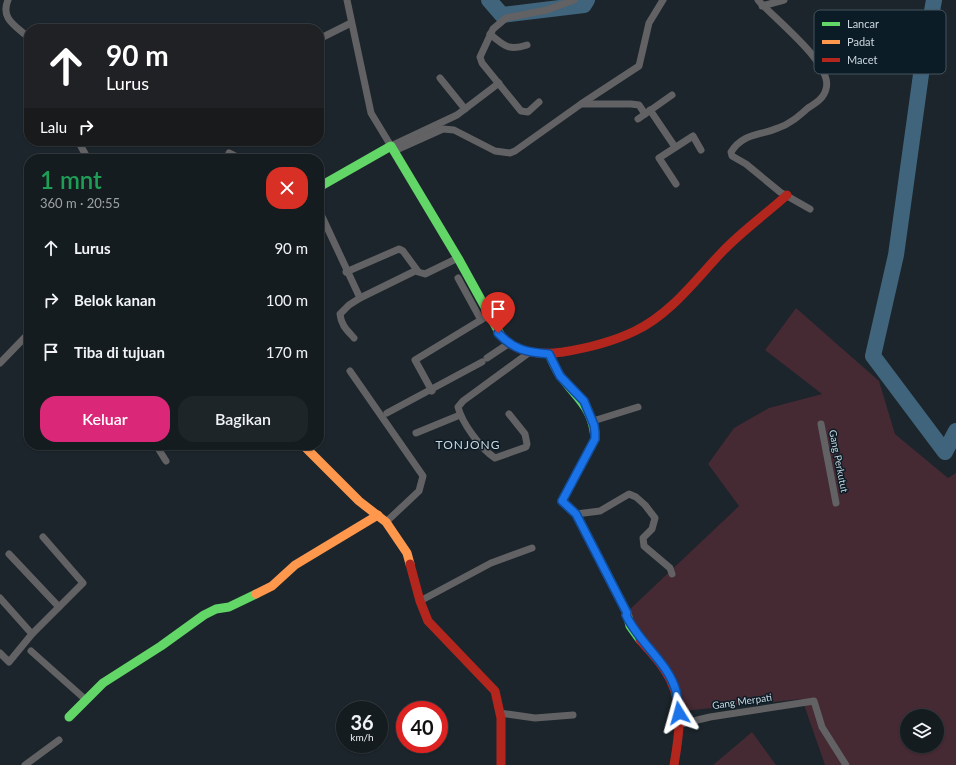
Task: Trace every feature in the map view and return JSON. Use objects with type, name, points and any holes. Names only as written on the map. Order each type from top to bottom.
[{"type":"street","points":[[8,0],[5,8],[6,16],[24,33]]},
{"type":"street","points":[[347,0],[371,113],[458,258],[498,333],[508,344],[530,352],[549,354],[591,348],[636,331],[656,318],[680,297],[724,250],[787,195]]},
{"type":"street","points":[[539,102],[528,112],[522,111],[482,63],[480,57],[492,32],[506,18],[547,10],[556,3],[574,0]]},
{"type":"street","points":[[392,148],[443,128],[454,130],[495,151],[510,153],[527,144],[581,104],[639,66],[649,23],[662,0]]},
{"type":"street","points":[[760,3],[784,0]]},
{"type":"street","points":[[760,3],[814,58]]},
{"type":"street","points":[[324,36],[351,23]]},
{"type":"street","points":[[492,32],[502,44],[515,49],[527,45]]},
{"type":"street","points":[[810,208],[776,188],[746,164],[732,156],[731,152],[737,143],[745,138],[778,129],[789,123],[822,98],[827,88],[824,74]]},
{"type":"street","points":[[440,78],[465,109]]},
{"type":"street","points":[[324,184],[456,115],[499,83]]},
{"type":"street","points":[[638,119],[672,94]]},
{"type":"street","points":[[581,104],[631,104],[639,106],[648,112],[675,147]]},
{"type":"street","points":[[676,184],[658,158],[693,136],[701,150]]},
{"type":"street","points":[[324,221],[346,272],[360,298]]},
{"type":"street","points":[[346,272],[399,249],[403,251],[417,270],[425,274],[458,258]]},
{"type":"street","points":[[354,338],[346,330],[342,323],[340,314],[349,305],[360,298],[417,270]]},
{"type":"street","points":[[458,278],[481,320]]},
{"type":"street","points":[[432,391],[415,360],[489,315]]},
{"type":"street","points":[[0,363],[24,338]]},
{"type":"street","points":[[387,413],[432,391],[485,360],[508,344]]},
{"type":"street","points":[[510,414],[524,434],[527,444],[526,447],[495,458],[478,442],[460,415],[458,408],[463,401],[530,352]]},
{"type":"street","points":[[549,354],[560,376],[584,401],[593,421],[595,439],[562,501],[576,514],[627,613],[626,615],[632,627],[664,667],[675,687],[681,724],[674,765]]},
{"type":"street","points":[[350,371],[423,476],[419,491],[386,522]]},
{"type":"street","points":[[593,421],[638,407]]},
{"type":"street","points":[[416,433],[460,415]]},
{"type":"street","name":"Gang Perkutut","points":[[821,424],[836,502]]},
{"type":"street","points":[[159,450],[166,461]]},
{"type":"street","points":[[308,450],[359,500],[386,522],[407,553],[420,601],[428,621],[433,628],[495,690],[500,713],[502,740],[501,765]]},
{"type":"street","points":[[576,514],[600,511],[629,494],[636,497],[655,518],[652,529],[643,538],[644,546],[670,568],[672,574]]},
{"type":"street","points":[[69,717],[102,683],[161,646],[204,615],[216,609],[229,607],[272,586],[295,565],[378,515]]},
{"type":"street","points":[[0,654],[9,662],[32,634],[83,583],[44,537]]},
{"type":"street","points":[[420,601],[491,563],[532,548]]},
{"type":"street","points":[[9,554],[58,607]]},
{"type":"street","points":[[0,598],[32,634]]},
{"type":"street","points":[[31,651],[86,700]]},
{"type":"street","name":"Gang Merpati","points":[[681,724],[710,717],[814,701],[822,727],[846,765]]},
{"type":"street","points":[[500,713],[534,718],[573,715]]},
{"type":"street","points":[[25,765],[59,740]]},
{"type":"shaded area","points":[[796,308],[879,381],[895,434],[948,478],[956,473],[956,765],[825,765],[802,699],[683,711],[653,649],[627,612],[739,506],[708,464],[734,428],[769,408],[822,394],[765,350]]},
{"type":"shaded area","points":[[752,732],[776,765],[713,765]]},
{"type":"waterway","points":[[489,0],[502,15],[584,5],[587,0]]},
{"type":"waterway","points":[[932,10],[934,0]]},
{"type":"waterway","points":[[921,74],[896,255],[873,356],[945,452],[956,431]]},
{"type":"traffic: fast","points":[[324,184],[391,146],[458,258],[501,336]]},
{"type":"traffic: fast","points":[[549,354],[559,374],[587,411],[594,428],[595,439],[562,501],[576,514],[627,613],[630,626],[640,640]]},
{"type":"traffic: fast","points":[[69,717],[103,683],[161,646],[204,615],[216,609],[229,607],[256,594]]},
{"type":"traffic: slow","points":[[308,450],[359,501],[386,522],[407,553],[410,564]]},
{"type":"traffic: slow","points":[[256,594],[272,586],[295,565],[378,515]]},
{"type":"traffic: jam","points":[[501,336],[507,342],[529,352],[555,353],[600,344],[635,331],[648,324],[672,306],[730,244],[787,195]]},
{"type":"traffic: jam","points":[[410,564],[420,601],[428,621],[495,691],[501,718],[501,765]]},
{"type":"traffic: jam","points":[[640,640],[661,665],[671,680],[675,692],[678,704],[679,728],[674,765]]},
{"type":"district","name":"TONJONG","points":[[468,445]]},
{"type":"route","points":[[498,333],[508,344],[518,349],[549,354],[560,376],[584,401],[594,425],[595,439],[562,501],[576,514],[604,566],[627,613],[626,615],[632,627],[664,667],[675,687],[679,713]]}]
